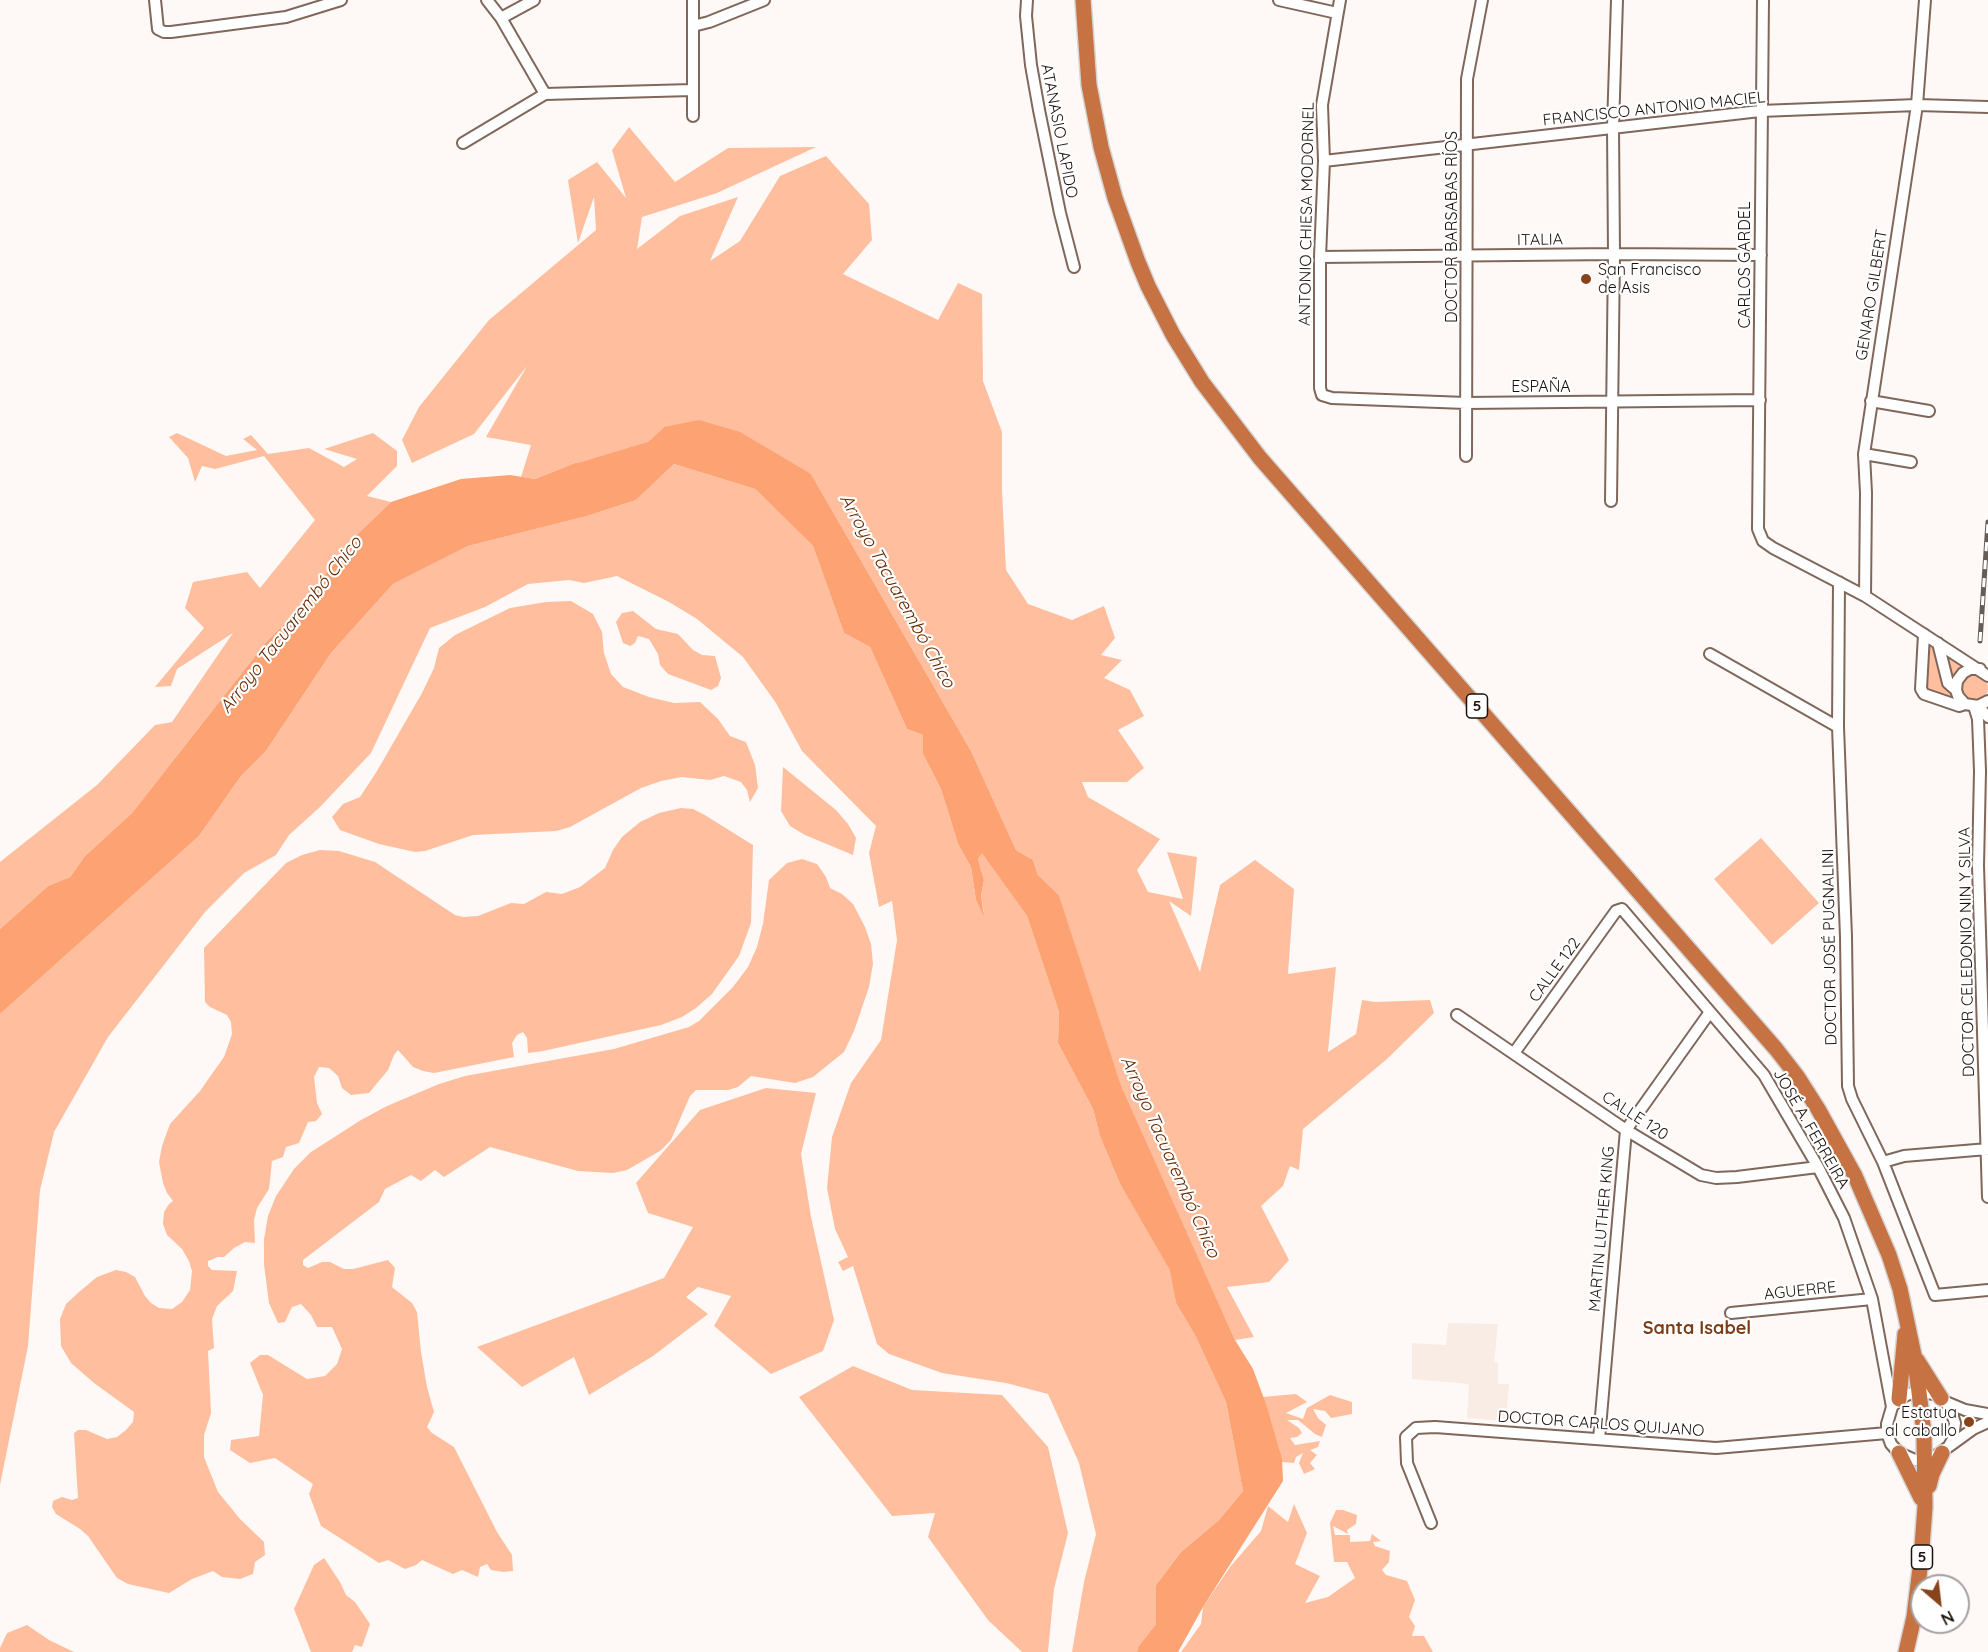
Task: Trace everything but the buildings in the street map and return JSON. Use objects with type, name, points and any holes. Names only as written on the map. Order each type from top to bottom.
[{"type":"highway","name":"5","points":[[1083,0],[1089,86],[1101,147],[1115,198],[1138,262],[1186,357],[1219,406],[1260,458],[1745,1013],[1797,1076],[1855,1176],[1889,1255],[1900,1288],[1920,1392],[1925,1507],[1922,1560],[1914,1617],[1906,1652]]},
{"type":"highway","points":[[1896,1403],[1907,1320]]},
{"type":"highway","points":[[1914,1355],[1943,1400]]},
{"type":"highway","points":[[1925,1507],[1932,1474],[1945,1450]]},
{"type":"highway","points":[[1899,1453],[1925,1507]]},
{"type":"street","points":[[155,0],[156,22],[158,29],[164,32],[286,17],[341,0]]},
{"type":"street","points":[[487,0],[501,18],[545,94]]},
{"type":"street","points":[[501,18],[534,0]]},
{"type":"street","points":[[693,0],[693,116]]},
{"type":"street","points":[[693,26],[764,0]]},
{"type":"street","name":"ATANASIO LAPIDO","points":[[1028,0],[1026,16],[1030,65],[1060,213],[1074,267]]},
{"type":"street","points":[[1279,0],[1337,13]]},
{"type":"street","name":"ANTONIO CHIESA MODORNEL","points":[[1322,394],[1320,388],[1320,257],[1324,161],[1322,105],[1340,0]]},
{"type":"street","name":"DOCTOR BARSABAS RÍOS","points":[[1466,456],[1467,79],[1482,0]]},
{"type":"street","points":[[1611,501],[1613,127],[1617,0]]},
{"type":"street","name":"CARLOS GARDEL","points":[[1763,0],[1760,111],[1758,529],[1763,541],[1773,548],[1839,582]]},
{"type":"street","name":"GENARO GILBERT","points":[[1865,596],[1864,454],[1917,105],[1925,0]]},
{"type":"street","points":[[463,143],[545,94],[692,90]]},
{"type":"street","name":"FRANCISCO ANTONIO MACIEL","points":[[1324,161],[1760,111],[1917,105],[1988,107]]},
{"type":"street","name":"ITALIA","points":[[1320,257],[1761,255]]},
{"type":"street","name":"ESPAÑA","points":[[1322,394],[1332,398],[1466,403],[1760,400]]},
{"type":"street","points":[[1871,401],[1929,411]]},
{"type":"street","points":[[1864,454],[1911,462]]},
{"type":"street","points":[[1839,582],[1865,596],[1984,673]]},
{"type":"street","name":"DOCTOR JOSÉ PUGNALINI","points":[[1839,582],[1838,727],[1846,937],[1848,1086],[1882,1162],[1935,1295],[1988,1290]]},
{"type":"street","points":[[1924,634],[1921,689],[1924,694],[1959,705],[1976,704]]},
{"type":"street","points":[[1938,643],[1948,682],[1956,690]]},
{"type":"street","points":[[1710,654],[1838,727]]},
{"type":"street","points":[[1984,673],[1971,669],[1963,673],[1957,681],[1956,690],[1958,696],[1976,704],[1988,717]]},
{"type":"street","name":"DOCTOR CELEDONIO NIN Y SILVA","points":[[1976,704],[1983,866],[1988,1197]]},
{"type":"street","name":"JOSÉ A. FERREIRA","points":[[1622,909],[1764,1075],[1818,1167],[1844,1218],[1872,1299],[1896,1403]]},
{"type":"street","name":"CALLE 122","points":[[1514,1053],[1616,911],[1622,909]]},
{"type":"street","name":"MARTIN LUTHER KING","points":[[1599,1439],[1626,1130],[1710,1012]]},
{"type":"street","name":"CALLE 120","points":[[1457,1015],[1626,1130],[1701,1175],[1716,1178],[1818,1167]]},
{"type":"street","points":[[1882,1162],[1904,1156],[1987,1149]]},
{"type":"street","name":"AGUERRE","points":[[1731,1313],[1872,1299]]},
{"type":"street","points":[[1988,1414],[1965,1410],[1934,1394],[1920,1392],[1909,1394],[1896,1403],[1888,1415],[1887,1433],[1891,1444],[1899,1453],[1906,1457],[1924,1460],[1945,1450],[1972,1429],[1988,1422]]},
{"type":"street","points":[[1943,1400],[1950,1408],[1955,1423],[1953,1439],[1945,1450]]},
{"type":"street","name":"DOCTOR CARLOS QUIJANO","points":[[1431,1523],[1407,1463],[1406,1437],[1416,1428],[1435,1427],[1716,1448],[1887,1433]]},
{"type":"shaded area","points":[[629,127],[675,182],[728,148],[816,147],[717,193],[642,217],[637,249],[680,216],[738,197],[710,261],[740,241],[780,176],[826,156],[869,204],[872,240],[843,274],[938,320],[958,283],[982,294],[983,381],[1002,432],[1006,570],[1028,604],[1072,620],[1104,606],[1115,638],[1101,655],[1122,660],[1104,678],[1130,690],[1144,716],[1118,730],[1144,768],[1127,782],[1082,782],[1088,797],[1160,839],[1137,870],[1148,892],[1183,899],[1167,852],[1197,857],[1191,916],[1169,901],[1200,972],[1220,885],[1255,860],[1294,889],[1288,974],[1336,967],[1328,1052],[1356,1034],[1362,1000],[1375,1002],[1430,1000],[1434,1013],[1387,1059],[1303,1129],[1299,1170],[1290,1166],[1283,1186],[1261,1206],[1289,1260],[1269,1282],[1227,1287],[1254,1337],[1235,1340],[1120,1086],[1059,895],[1038,875],[1033,860],[1016,850],[971,751],[811,474],[664,427],[623,465],[575,463],[535,479],[521,477],[531,445],[486,437],[527,366],[474,434],[412,463],[402,440],[419,407],[489,320],[596,230],[594,197],[578,243],[568,180],[597,162],[626,198],[612,150]]},
{"type":"shaded area","points":[[177,433],[226,456],[257,450],[243,439],[251,435],[268,454],[309,448],[344,467],[357,459],[324,449],[373,433],[397,451],[397,466],[367,496],[391,502],[343,548],[303,606],[267,641],[132,813],[85,856],[70,877],[48,886],[0,929],[0,862],[97,785],[155,725],[172,722],[233,633],[177,669],[171,686],[155,687],[204,628],[185,608],[193,582],[247,572],[260,588],[315,520],[264,456],[215,469],[202,466],[195,482],[188,458],[169,437]]},
{"type":"shaded area","points":[[674,464],[755,489],[813,546],[844,633],[870,647],[907,729],[923,735],[923,754],[941,789],[958,844],[971,867],[976,900],[984,913],[981,896],[984,880],[978,859],[982,852],[1027,916],[1059,1012],[1058,1043],[1093,1109],[1100,1136],[1120,1184],[1171,1270],[1176,1303],[1196,1337],[1226,1402],[1243,1491],[1219,1520],[1181,1552],[1156,1585],[1156,1624],[1138,1647],[1137,1652],[1072,1652],[1084,1582],[1096,1534],[1079,1463],[1048,1394],[1006,1383],[942,1373],[889,1354],[877,1344],[853,1266],[843,1271],[838,1262],[848,1257],[835,1229],[827,1188],[832,1137],[851,1083],[881,1040],[897,940],[892,901],[879,907],[869,853],[876,826],[802,751],[776,703],[743,657],[697,619],[617,576],[584,583],[569,580],[528,584],[485,607],[430,628],[371,753],[320,807],[289,835],[276,855],[244,873],[205,912],[108,1037],[54,1132],[40,1190],[28,1346],[0,1485],[0,1014],[199,836],[241,776],[266,751],[331,653],[393,584],[468,546],[587,516],[636,500]]},
{"type":"shaded area","points":[[571,601],[593,614],[602,632],[604,653],[611,674],[623,687],[674,703],[700,702],[718,719],[730,736],[746,742],[755,765],[758,788],[750,802],[747,790],[741,782],[724,776],[710,780],[682,777],[641,788],[570,827],[556,831],[473,835],[425,851],[415,852],[379,844],[340,830],[332,817],[343,804],[360,797],[377,771],[422,693],[434,668],[439,648],[455,635],[510,608],[546,602]]},
{"type":"shaded area","points":[[633,611],[656,629],[678,634],[693,650],[702,655],[715,656],[721,678],[718,686],[711,690],[668,674],[660,665],[658,654],[649,639],[638,636],[635,643],[630,646],[623,643],[616,622],[622,613]]},
{"type":"shaded area","points":[[1928,646],[1933,646],[1941,680],[1960,702],[1927,690],[1923,680]]},
{"type":"shaded area","points":[[1942,650],[1966,666],[1953,678],[1951,678]]},
{"type":"shaded area","points":[[1975,675],[1984,679],[1988,688],[1984,697],[1975,701],[1966,697],[1962,688],[1966,679]]},
{"type":"shaded area","points":[[783,767],[836,810],[848,824],[856,838],[853,855],[805,835],[790,826],[781,811]]},
{"type":"shaded area","points":[[681,808],[693,809],[703,814],[753,845],[751,923],[739,956],[712,994],[696,1008],[682,1017],[661,1025],[543,1051],[528,1053],[527,1038],[523,1032],[517,1035],[512,1043],[514,1057],[434,1073],[413,1067],[398,1050],[388,1070],[369,1093],[351,1095],[342,1088],[338,1076],[329,1068],[319,1067],[314,1077],[317,1103],[322,1114],[316,1121],[308,1122],[299,1143],[286,1147],[283,1157],[272,1161],[269,1189],[257,1208],[254,1220],[255,1243],[245,1242],[224,1257],[208,1261],[208,1266],[212,1270],[237,1271],[233,1291],[217,1306],[212,1319],[214,1348],[208,1351],[211,1413],[204,1435],[204,1457],[218,1492],[240,1519],[264,1542],[265,1555],[255,1562],[253,1574],[240,1579],[222,1577],[213,1571],[192,1579],[169,1593],[128,1584],[117,1578],[88,1536],[56,1514],[52,1507],[53,1501],[62,1497],[72,1500],[78,1498],[74,1433],[78,1430],[86,1430],[107,1439],[117,1437],[133,1422],[134,1412],[71,1363],[61,1346],[60,1319],[66,1304],[79,1292],[97,1277],[116,1270],[135,1277],[145,1296],[159,1308],[172,1309],[182,1302],[190,1290],[192,1271],[189,1261],[182,1249],[167,1235],[163,1224],[164,1212],[173,1201],[163,1183],[159,1162],[170,1124],[200,1091],[224,1057],[232,1034],[231,1022],[227,1015],[205,1002],[204,948],[286,863],[302,855],[320,850],[339,851],[375,862],[455,915],[478,916],[511,903],[524,904],[546,892],[562,894],[580,887],[605,868],[622,837],[640,822],[659,813]]},
{"type":"shaded area","points":[[1761,838],[1819,903],[1772,945],[1714,879]]},
{"type":"shaded area","points":[[802,859],[817,864],[830,888],[842,894],[853,904],[871,944],[873,964],[869,987],[844,1052],[813,1077],[795,1083],[751,1076],[738,1087],[728,1090],[696,1090],[690,1096],[671,1140],[660,1151],[627,1170],[613,1173],[578,1171],[490,1147],[444,1177],[435,1170],[421,1181],[411,1175],[385,1189],[379,1202],[303,1260],[303,1265],[308,1268],[322,1262],[330,1262],[344,1269],[353,1269],[388,1260],[395,1268],[392,1287],[412,1303],[417,1312],[421,1352],[434,1412],[427,1427],[432,1433],[454,1447],[497,1532],[512,1555],[513,1571],[491,1570],[487,1564],[480,1567],[478,1577],[462,1570],[453,1574],[422,1560],[405,1569],[388,1560],[379,1563],[321,1526],[309,1494],[313,1484],[275,1458],[250,1463],[230,1450],[231,1440],[259,1436],[263,1395],[250,1363],[260,1355],[268,1355],[307,1379],[325,1376],[337,1364],[342,1349],[332,1327],[317,1327],[311,1315],[301,1304],[292,1307],[285,1322],[278,1323],[269,1303],[264,1265],[264,1239],[268,1216],[276,1196],[294,1169],[311,1152],[361,1120],[387,1106],[439,1084],[465,1076],[614,1049],[689,1027],[699,1021],[733,987],[748,967],[757,947],[763,924],[769,880],[787,863]]},
{"type":"shaded area","points":[[766,1088],[816,1093],[801,1154],[811,1217],[834,1320],[823,1351],[771,1374],[714,1326],[731,1296],[698,1287],[686,1297],[708,1314],[653,1356],[589,1395],[574,1357],[522,1387],[477,1347],[664,1278],[693,1227],[648,1213],[636,1183],[700,1110]]},
{"type":"shaded area","points":[[1448,1323],[1498,1324],[1494,1363],[1498,1363],[1498,1384],[1509,1384],[1506,1421],[1467,1418],[1469,1384],[1412,1379],[1412,1343],[1446,1345]]},
{"type":"shaded area","points":[[853,1366],[912,1390],[1002,1395],[1048,1447],[1068,1533],[1054,1589],[1048,1652],[1022,1652],[988,1620],[928,1537],[935,1513],[892,1516],[799,1397]]},
{"type":"shaded area","points":[[1296,1394],[1307,1402],[1286,1413],[1303,1419],[1307,1408],[1330,1395],[1352,1402],[1352,1414],[1331,1418],[1325,1411],[1313,1409],[1326,1425],[1322,1437],[1298,1420],[1287,1420],[1299,1428],[1302,1433],[1290,1438],[1295,1445],[1320,1441],[1318,1447],[1310,1450],[1317,1455],[1310,1463],[1315,1469],[1304,1474],[1299,1463],[1303,1453],[1296,1457],[1294,1463],[1282,1462],[1262,1397]]},
{"type":"shaded area","points":[[1294,1504],[1307,1533],[1295,1564],[1320,1576],[1305,1603],[1328,1597],[1355,1578],[1347,1562],[1334,1562],[1330,1523],[1336,1510],[1357,1515],[1356,1524],[1347,1530],[1348,1534],[1333,1526],[1335,1535],[1350,1535],[1350,1542],[1370,1541],[1372,1534],[1381,1541],[1373,1542],[1375,1546],[1390,1551],[1389,1562],[1382,1570],[1386,1575],[1407,1581],[1415,1600],[1409,1617],[1415,1626],[1412,1636],[1424,1636],[1433,1652],[1181,1652],[1201,1624],[1203,1607],[1230,1567],[1261,1531],[1268,1506],[1288,1522]]},
{"type":"shaded area","points":[[324,1558],[346,1595],[355,1602],[370,1624],[362,1647],[355,1645],[352,1652],[311,1652],[294,1609],[314,1565]]},
{"type":"shaded area","points":[[27,1625],[49,1640],[74,1652],[0,1652],[7,1633]]},
{"type":"water","points":[[699,420],[740,432],[811,474],[971,751],[1016,850],[1033,860],[1038,875],[1059,895],[1121,1086],[1235,1340],[1253,1369],[1282,1459],[1283,1481],[1203,1607],[1178,1652],[1137,1652],[1138,1647],[1156,1624],[1156,1585],[1181,1552],[1219,1520],[1243,1491],[1226,1402],[1196,1337],[1176,1303],[1170,1270],[1120,1184],[1100,1136],[1093,1109],[1058,1043],[1059,1012],[1027,916],[982,853],[978,859],[984,880],[981,896],[984,916],[976,900],[971,867],[958,844],[941,789],[923,754],[923,735],[907,729],[870,647],[844,633],[813,546],[755,489],[674,464],[636,500],[587,516],[468,546],[393,584],[331,653],[266,751],[241,776],[199,836],[0,1014],[0,929],[48,886],[70,877],[85,856],[132,813],[267,641],[303,606],[343,548],[391,502],[461,479],[510,475],[535,479],[575,463],[623,465],[664,427]]},
{"type":"waterway","name":"Arroyo Tacuarembó Chico","points":[[580,471],[656,448]]},
{"type":"railway","points":[[1980,641],[1988,522]]},
{"type":"place","name":"San Francisco de Asis","points":[[1586,279]]},
{"type":"place","name":"Estatua al caballo","points":[[1969,1422]]},
{"type":"district","name":"Santa Isabel","points":[[1697,1329]]}]
